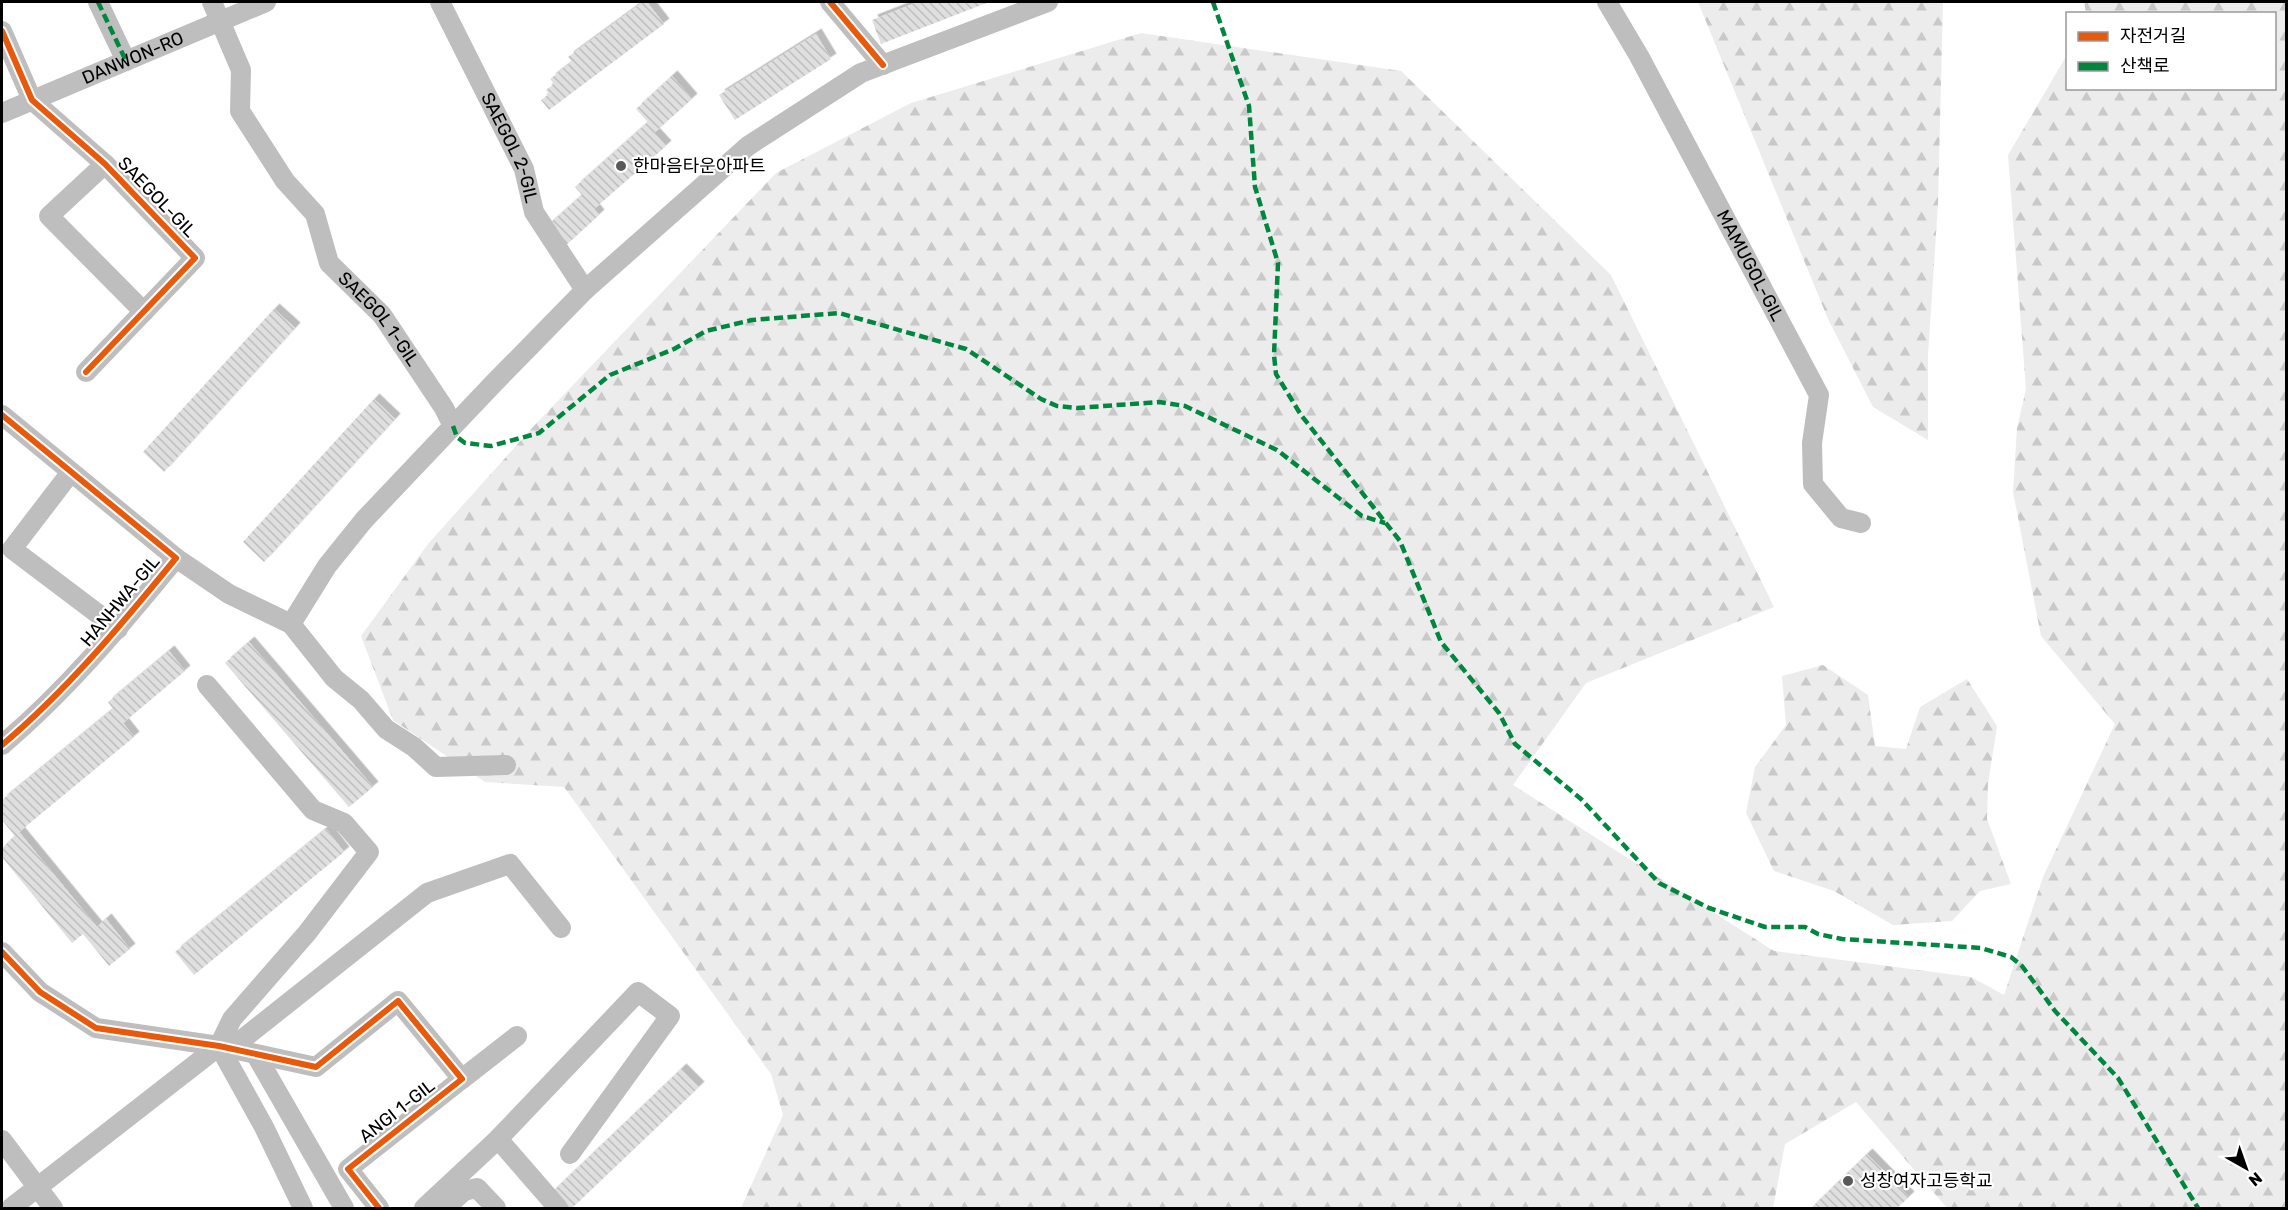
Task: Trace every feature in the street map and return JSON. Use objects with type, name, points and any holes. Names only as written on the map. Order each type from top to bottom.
[{"type":"street","points":[[98,2],[126,61]]},
{"type":"street","name":"SAEGOL 1-GIL","points":[[212,2],[241,70],[240,111],[285,181],[315,214],[329,263],[381,315],[444,408],[453,426]]},
{"type":"street","name":"DANWON-RO","points":[[2,113],[266,2]]},
{"type":"street","name":"SAEGOL 2-GIL","points":[[440,2],[524,169],[534,212],[585,290]]},
{"type":"street","points":[[830,2],[883,65]]},
{"type":"street","points":[[291,624],[327,566],[364,520],[453,426],[585,290],[748,146],[861,73],[1048,2]]},
{"type":"street","name":"MAMUGOL-GIL","points":[[1607,2],[1639,56],[1818,395],[1812,442],[1813,484],[1841,518],[1862,524]]},
{"type":"street","points":[[2,31],[32,100]]},
{"type":"street","name":"SAEGOL-GIL","points":[[32,100],[105,164],[195,258],[86,372]]},
{"type":"street","name":"SAEGOL-GIL","points":[[105,164],[49,216],[144,312]]},
{"type":"street","name":"HANHWA-GIL","points":[[2,415],[176,558],[118,629],[40,712],[2,746]]},
{"type":"street","points":[[71,472],[12,549],[118,629]]},
{"type":"street","points":[[176,558],[229,594],[291,624],[334,678],[361,699],[386,729],[414,747],[436,767],[506,765]]},
{"type":"street","points":[[207,686],[313,810],[344,823],[369,852],[307,933],[232,1018],[225,1047],[303,1209]]},
{"type":"street","points":[[11,1209],[427,893],[510,864],[561,928]]},
{"type":"street","name":"ANGI 1-GIL","points":[[2,952],[40,992],[96,1028],[225,1047],[316,1066],[398,1001],[462,1079],[348,1169],[379,1209]]},
{"type":"street","points":[[424,1209],[498,1139],[638,992],[670,1016],[570,1154]]},
{"type":"street","points":[[462,1079],[517,1036]]},
{"type":"street","points":[[256,1055],[344,1209]]},
{"type":"street","points":[[498,1139],[558,1209]]},
{"type":"street","points":[[2,1140],[53,1209]]},
{"type":"street","points":[[445,1209],[464,1191],[477,1188],[496,1209]]},
{"type":"green space","points":[[1698,2],[1943,2],[1938,204],[1928,355],[1928,440],[1873,407],[1828,319]]},
{"type":"green space","points":[[2084,2],[2286,2],[2286,1208],[1947,1208],[1856,1102],[1785,1144],[1773,1208],[741,1208],[783,1115],[771,1074],[564,787],[485,782],[393,720],[361,636],[428,544],[531,429],[776,173],[911,103],[1141,33],[1401,71],[1611,275],[1774,607],[1586,683],[1513,785],[1774,951],[1971,977],[2004,995],[2043,877],[2115,724],[2041,636],[2013,492],[2017,428],[2026,389],[2008,155],[2066,57],[2066,90],[2276,90],[2276,12],[2086,12]]},
{"type":"green space","points":[[1823,665],[1868,695],[1875,746],[1906,749],[1920,707],[1967,679],[1997,726],[1988,784],[1987,819],[2011,884],[1980,891],[1952,921],[1893,925],[1834,891],[1774,871],[1746,813],[1755,767],[1786,725],[1782,676]]},
{"type":"building","points":[[643,2],[647,2],[664,24],[549,110],[541,100],[549,94],[546,90],[554,84],[550,79],[572,62],[568,57]]},
{"type":"building","points":[[918,2],[989,2],[881,44],[872,20]]},
{"type":"building","points":[[816,34],[831,59],[735,120],[719,95]]},
{"type":"building","name":"한마음타운아파트","points":[[672,76],[692,99],[654,133],[666,146],[594,209],[599,215],[564,247],[546,227],[582,195],[575,187],[648,122],[636,109]]},
{"type":"building","points":[[274,309],[295,328],[164,472],[143,452]]},
{"type":"building","points":[[374,399],[395,419],[264,562],[243,542]]},
{"type":"building","points":[[249,642],[373,787],[349,807],[225,663]]},
{"type":"building","points":[[169,651],[185,671],[123,723],[134,737],[19,832],[97,927],[106,919],[130,949],[109,966],[83,934],[72,943],[2,857],[2,848],[15,836],[2,820],[2,800],[113,709],[108,702]]},
{"type":"building","points":[[326,829],[344,852],[194,975],[175,952]]},
{"type":"building","points":[[681,1069],[699,1087],[572,1208],[568,1208],[552,1192]]},
{"type":"building","points":[[1867,1154],[1909,1197],[1897,1208],[1811,1208]]},
{"type":"marked path","points":[[98,2],[126,61]]},
{"type":"marked path","points":[[1213,2],[1249,106],[1255,187],[1278,263],[1274,355],[1276,374],[1301,415],[1400,541],[1441,642],[1499,713],[1515,744],[1581,799],[1659,883],[1709,908],[1765,927],[1805,927],[1818,934],[1842,939],[1981,948],[2011,957],[2022,966],[2055,1011],[2118,1078],[2198,1208]]},
{"type":"marked path","points":[[453,426],[457,437],[465,443],[491,446],[539,433],[610,375],[674,349],[706,331],[752,320],[839,313],[966,349],[1041,399],[1057,406],[1077,408],[1159,402],[1185,406],[1277,450],[1362,516],[1385,523]]},
{"type":"cycle path","points":[[830,2],[883,65]]},
{"type":"cycle path","points":[[2,31],[32,100],[105,164],[195,258],[86,372]]},
{"type":"cycle path","points":[[2,415],[176,558],[71,679],[2,745]]},
{"type":"cycle path","points":[[2,952],[40,992],[96,1028],[219,1046],[316,1067],[398,1001],[462,1079],[348,1169],[379,1208]]},
{"type":"place","name":"한마음타운아파트","points":[[621,166]]},
{"type":"place","name":"성창여자고등학교","points":[[1848,1181]]}]
